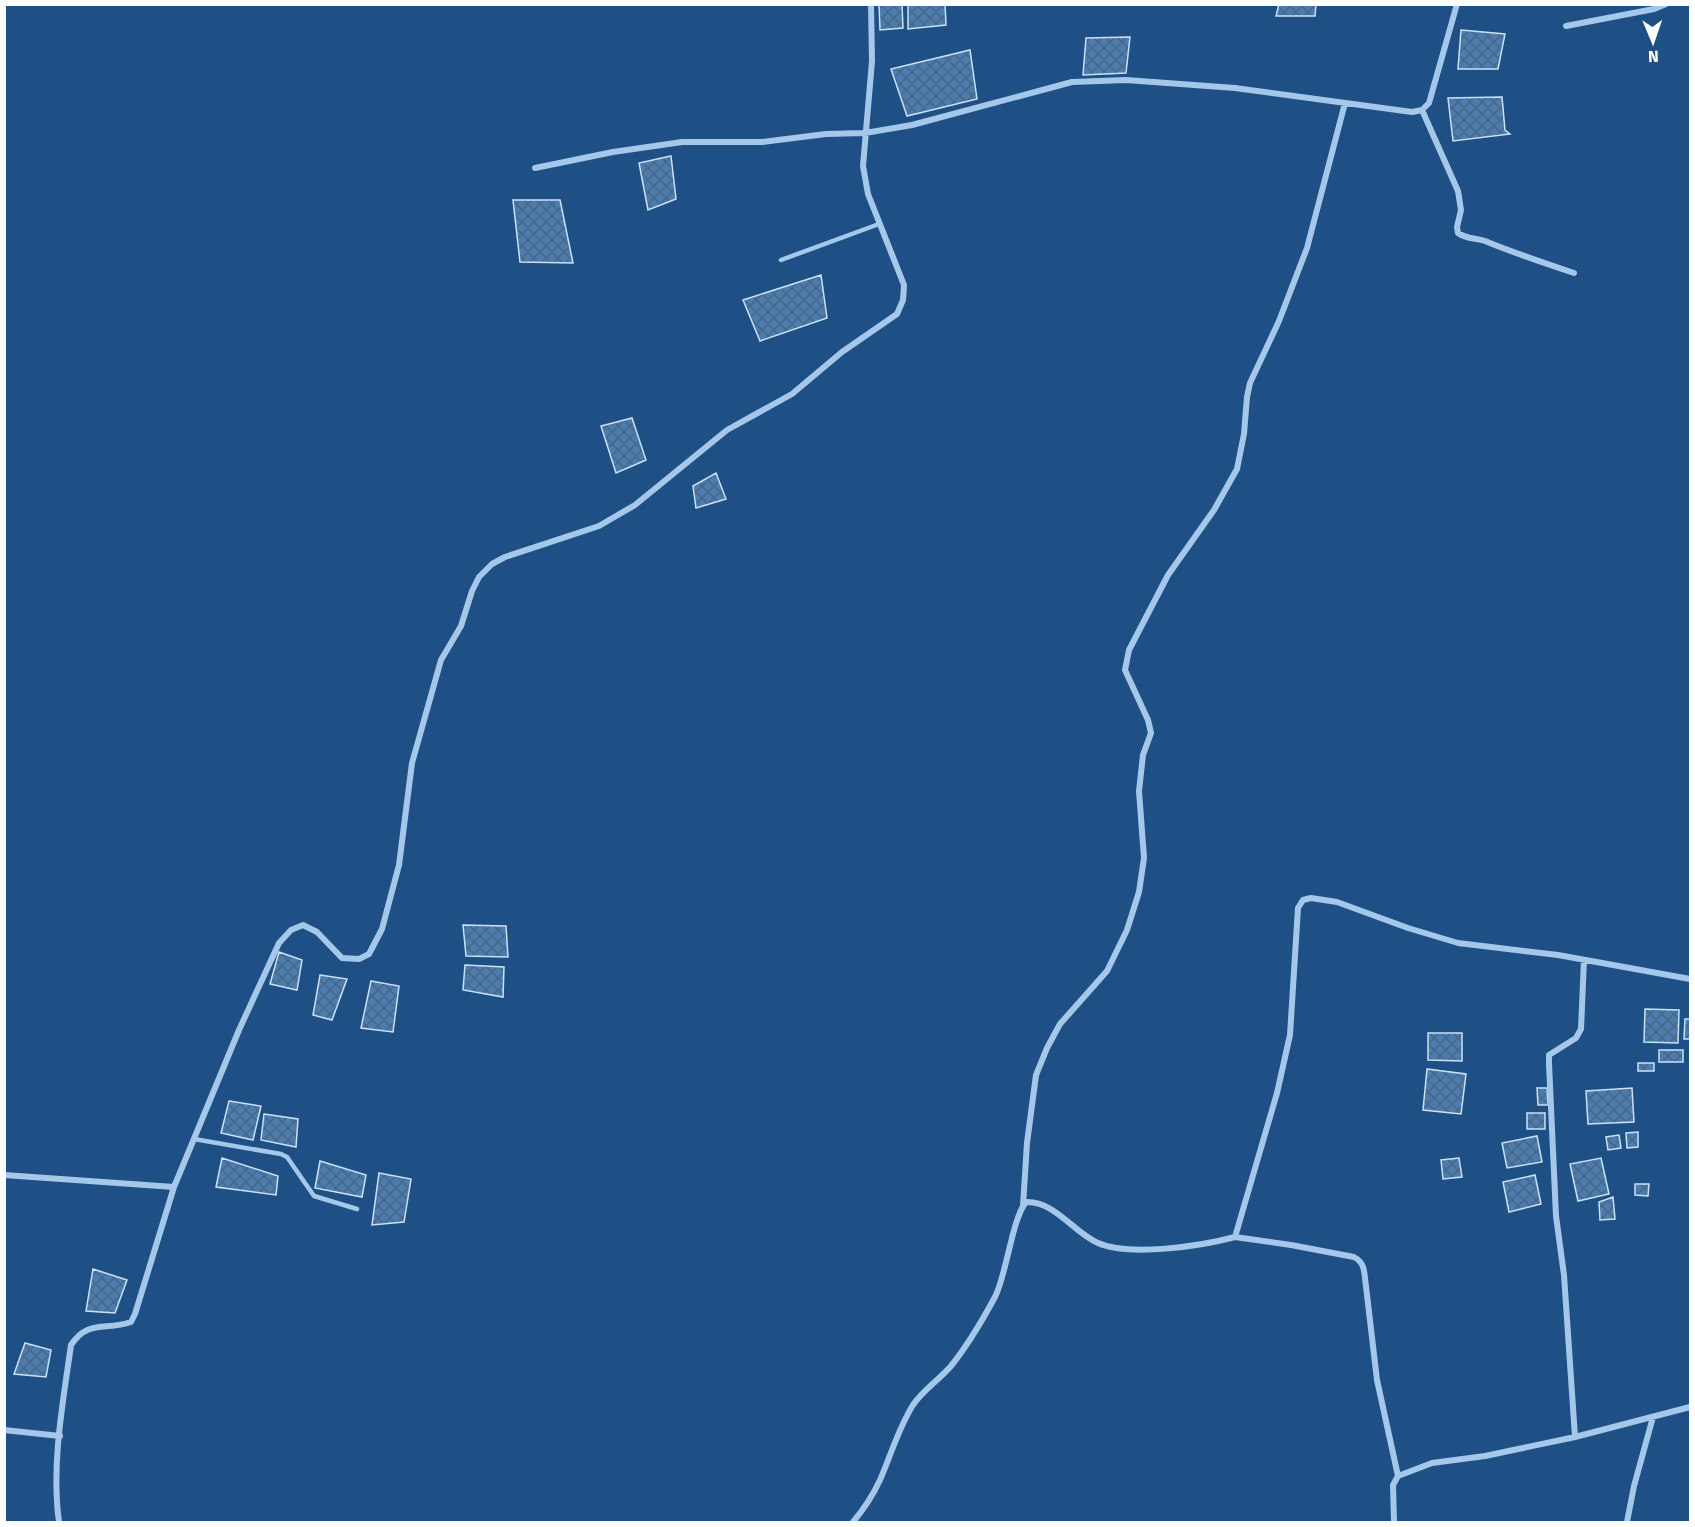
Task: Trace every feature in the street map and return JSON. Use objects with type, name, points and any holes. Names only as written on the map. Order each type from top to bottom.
[{"type":"street","points":[[59,1522],[57,1504],[60,1436],[71,1345],[78,1335],[87,1329],[120,1326],[131,1322],[174,1188],[239,1030],[279,943],[291,930],[303,926],[317,932],[342,958],[359,959],[369,954],[382,929],[399,865],[412,763],[441,660],[460,626],[479,578],[492,564],[505,557],[599,526],[635,505],[727,430],[792,394],[842,352],[897,314],[903,300],[904,285],[868,194],[863,166],[872,61],[871,4]]},
{"type":"street","points":[[535,168],[613,152],[682,142],[762,142],[825,134],[865,133],[912,125],[1072,82],[1137,81],[1235,88],[1412,112],[1422,110],[1429,104],[1457,4]]},
{"type":"street","points":[[1566,26],[1654,9],[1666,4]]},
{"type":"street","points":[[853,1522],[864,1509],[879,1482],[900,1427],[915,1403],[949,1368],[965,1347],[996,1294],[1023,1206],[1027,1143],[1036,1075],[1060,1024],[1107,971],[1127,930],[1139,892],[1144,858],[1139,791],[1143,756],[1151,733],[1148,720],[1125,670],[1129,650],[1168,575],[1214,510],[1237,469],[1250,383],[1280,321],[1307,248],[1345,103]]},
{"type":"street","points":[[1422,110],[1461,201],[1458,233],[1463,237],[1482,240],[1504,250],[1574,273]]},
{"type":"street","points":[[1235,1238],[1277,1094],[1290,1035],[1298,908],[1303,900],[1311,898],[1337,902],[1408,928],[1458,942],[1584,960],[1690,979]]},
{"type":"street","points":[[1575,1437],[1564,1275],[1556,1216],[1549,1055],[1576,1038],[1581,1029],[1584,960]]},
{"type":"street","points":[[4,1175],[174,1188]]},
{"type":"street","points":[[1023,1206],[1026,1202],[1032,1202],[1052,1210],[1097,1243],[1115,1247],[1148,1249],[1203,1245],[1235,1238],[1291,1245],[1360,1260],[1365,1278],[1377,1380],[1398,1476],[1394,1485],[1394,1522]]},
{"type":"street","points":[[1398,1476],[1432,1463],[1485,1456],[1575,1437],[1690,1407]]},
{"type":"street","points":[[1627,1522],[1634,1486],[1653,1417]]},
{"type":"street","points":[[4,1430],[60,1436]]},
{"type":"lane","points":[[781,260],[879,224]]},
{"type":"lane","points":[[194,1139],[281,1154],[287,1157],[314,1196],[357,1209]]},
{"type":"building","points":[[879,4],[902,4],[903,28],[880,30]]},
{"type":"building","points":[[908,4],[945,4],[946,25],[908,29]]},
{"type":"building","points":[[1279,4],[1316,4],[1315,16],[1276,16]]},
{"type":"building","points":[[1461,30],[1505,34],[1498,69],[1458,69]]},
{"type":"building","points":[[1130,37],[1126,73],[1083,75],[1086,38]]},
{"type":"building","points":[[970,50],[977,99],[907,116],[891,69]]},
{"type":"building","points":[[1502,97],[1505,130],[1510,134],[1453,141],[1448,98]]},
{"type":"building","points":[[671,156],[676,199],[648,210],[639,163]]},
{"type":"building","points":[[513,200],[560,200],[573,263],[520,262]]},
{"type":"building","points":[[821,275],[827,318],[760,341],[743,300]]},
{"type":"building","points":[[632,418],[646,460],[616,473],[601,426]]},
{"type":"building","points":[[716,473],[726,499],[696,508],[693,486]]},
{"type":"building","points":[[463,925],[506,926],[508,957],[466,956]]},
{"type":"building","points":[[279,952],[302,960],[297,990],[270,984]]},
{"type":"building","points":[[465,965],[504,967],[503,997],[463,990]]},
{"type":"building","points":[[320,975],[347,979],[332,1020],[313,1015]]},
{"type":"building","points":[[371,981],[399,986],[393,1032],[361,1028]]},
{"type":"building","points":[[1645,1009],[1679,1010],[1678,1043],[1644,1042]]},
{"type":"building","points":[[1685,1019],[1690,1019],[1690,1039],[1684,1039]]},
{"type":"building","points":[[1428,1033],[1462,1033],[1462,1061],[1428,1060]]},
{"type":"building","points":[[1659,1050],[1683,1050],[1683,1062],[1659,1062]]},
{"type":"building","points":[[1638,1063],[1654,1063],[1654,1071],[1638,1071]]},
{"type":"building","points":[[1427,1069],[1466,1074],[1461,1114],[1423,1110]]},
{"type":"building","points":[[1537,1088],[1547,1088],[1548,1105],[1538,1105]]},
{"type":"building","points":[[1632,1088],[1634,1122],[1588,1124],[1586,1091]]},
{"type":"building","points":[[229,1101],[261,1106],[253,1140],[221,1133]]},
{"type":"building","points":[[1527,1113],[1545,1113],[1545,1129],[1527,1129]]},
{"type":"building","points":[[264,1114],[298,1119],[296,1147],[261,1140]]},
{"type":"building","points":[[1638,1132],[1638,1147],[1627,1148],[1626,1133]]},
{"type":"building","points":[[1619,1135],[1621,1148],[1608,1150],[1606,1137]]},
{"type":"building","points":[[1537,1136],[1542,1162],[1507,1168],[1502,1143]]},
{"type":"building","points":[[222,1158],[278,1176],[276,1195],[216,1187]]},
{"type":"building","points":[[1459,1158],[1462,1177],[1443,1179],[1441,1160]]},
{"type":"building","points":[[1601,1158],[1609,1194],[1578,1201],[1570,1164]]},
{"type":"building","points":[[320,1161],[366,1175],[362,1197],[315,1188]]},
{"type":"building","points":[[379,1173],[411,1179],[404,1222],[372,1225]]},
{"type":"building","points":[[1535,1175],[1541,1204],[1509,1212],[1503,1182]]},
{"type":"building","points":[[1635,1184],[1649,1184],[1648,1196],[1635,1195]]},
{"type":"building","points":[[1613,1197],[1615,1219],[1600,1220],[1599,1202]]},
{"type":"building","points":[[93,1269],[127,1280],[115,1313],[86,1311]]},
{"type":"building","points":[[25,1343],[51,1350],[46,1377],[14,1374]]}]
